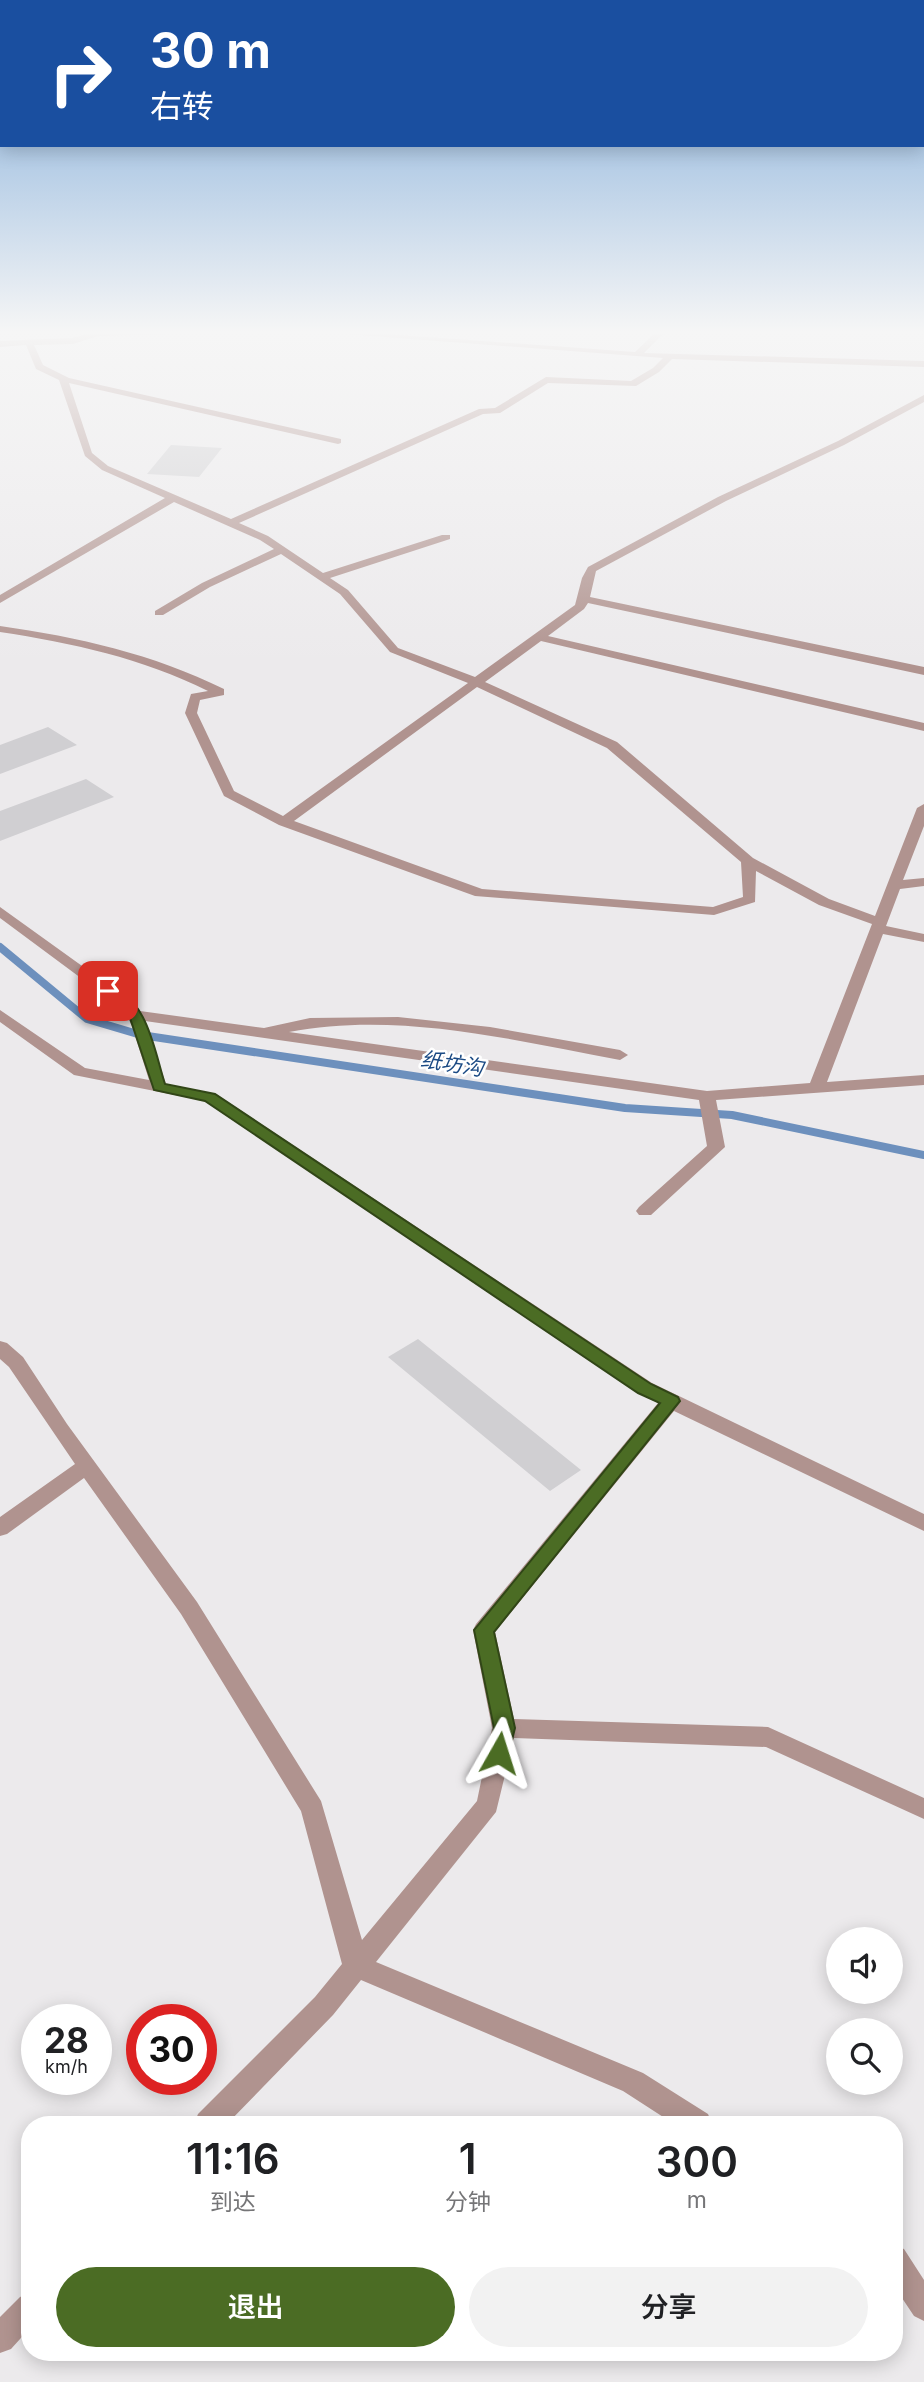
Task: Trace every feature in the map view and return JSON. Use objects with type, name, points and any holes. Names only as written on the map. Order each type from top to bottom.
[{"type":"street","points":[[84,442],[88,454],[105,468],[264,538],[344,592],[394,650],[476,682],[612,745],[748,861],[824,902],[878,925],[924,938]]},
{"type":"street","points":[[229,524],[412,442]]},
{"type":"street","points":[[284,822],[580,607],[585,599],[586,576],[592,569],[722,499],[839,442]]},
{"type":"street","points":[[0,600],[175,497]]},
{"type":"street","points":[[322,577],[446,537]]},
{"type":"street","points":[[159,613],[206,585],[281,550]]},
{"type":"street","points":[[585,599],[924,671]]},
{"type":"street","points":[[0,629],[79,640],[191,676],[220,692],[195,697],[191,713],[229,793],[284,822],[480,894],[714,911],[750,899],[748,861]]},
{"type":"street","points":[[538,637],[924,727]]},
{"type":"street","points":[[816,1089],[924,808]]},
{"type":"street","points":[[893,886],[924,882]]},
{"type":"street","points":[[0,911],[130,1007],[138,1020],[159,1087]]},
{"type":"street","points":[[0,1015],[80,1072],[210,1097],[645,1388],[924,1523]]},
{"type":"street","points":[[138,1020],[263,1033],[710,1110],[816,1089],[924,1080]]},
{"type":"street","points":[[263,1033],[297,1024],[369,1021],[457,1027],[620,1055]]},
{"type":"street","points":[[645,1211],[716,1147],[710,1110]]},
{"type":"street","points":[[0,1348],[16,1362],[189,1608],[312,1808],[356,1966]]},
{"type":"street","points":[[216,2116],[324,2006],[488,1805],[504,1728],[484,1630],[671,1401]]},
{"type":"street","points":[[0,1528],[87,1466]]},
{"type":"street","points":[[504,1728],[768,1737],[924,1810]]},
{"type":"street","points":[[356,1966],[634,2082],[686,2116]]},
{"type":"street","points":[[903,2273],[924,2306]]},
{"type":"street","points":[[0,2338],[21,2317]]},
{"type":"building","points":[[171,445],[222,448],[199,477],[147,474]]},
{"type":"building","points":[[48,727],[77,745],[0,774],[0,745]]},
{"type":"building","points":[[86,779],[114,797],[0,841],[0,811]]},
{"type":"building","points":[[418,1339],[581,1470],[550,1491],[388,1357]]},
{"type":"waterway","name":"纸坊沟","points":[[0,947],[87,1019],[141,1035],[625,1108],[732,1115],[924,1155]]},
{"type":"route","points":[[108,991],[130,1007],[136,1015],[159,1087],[210,1097],[645,1388],[671,1401],[484,1630],[504,1728],[499,1753]]}]
